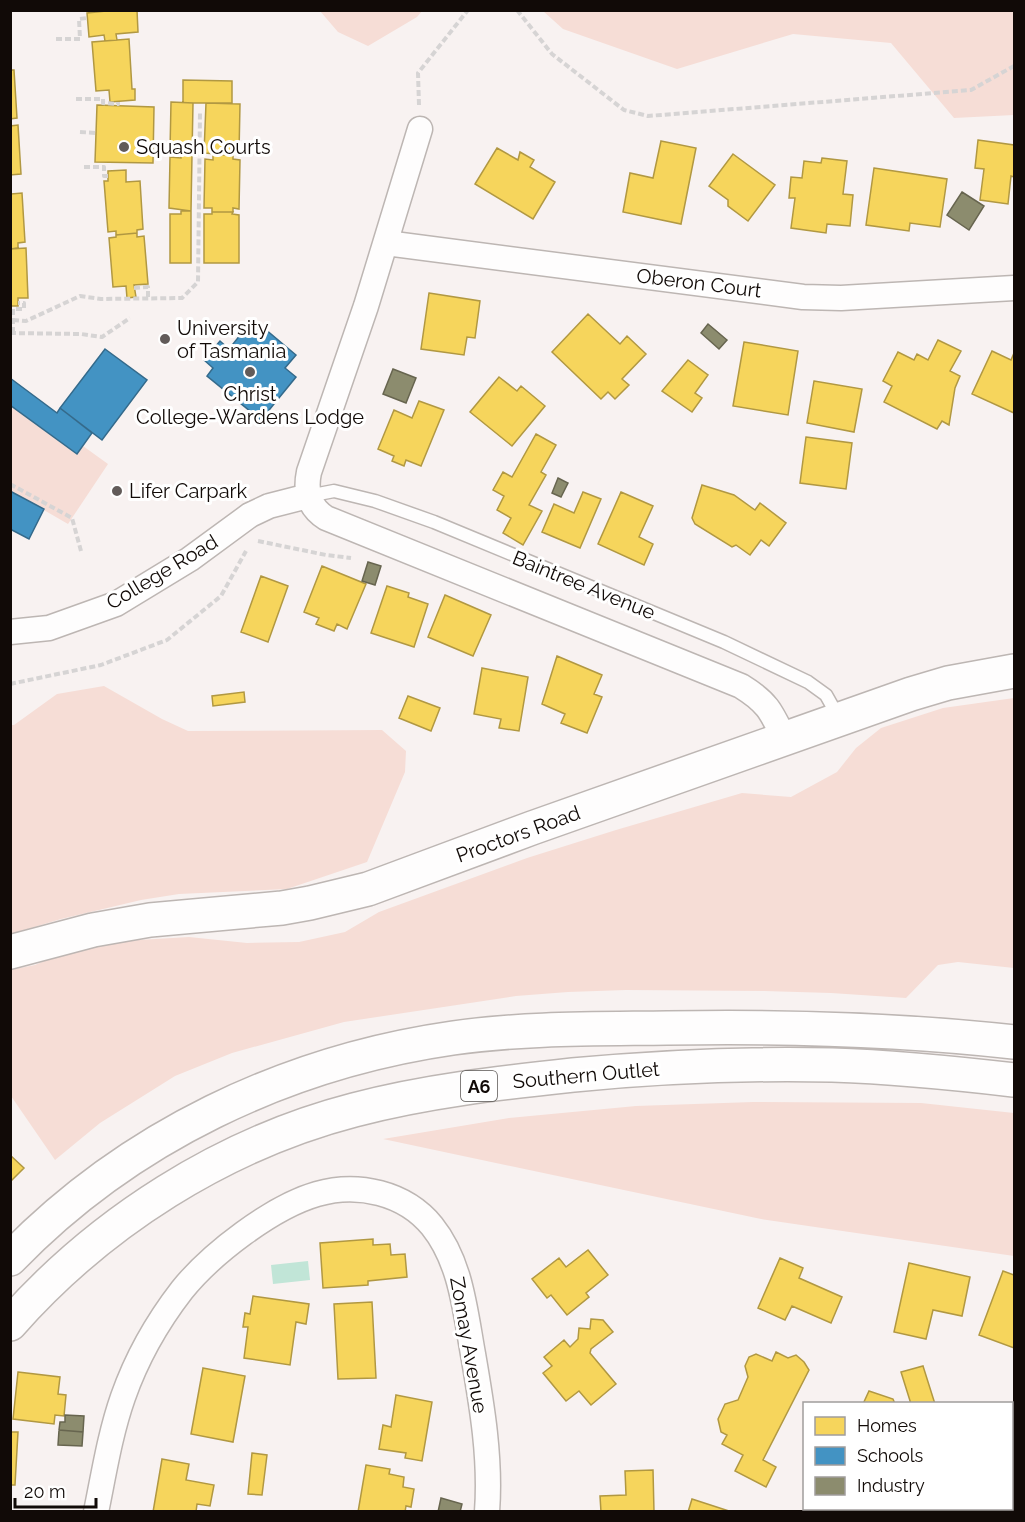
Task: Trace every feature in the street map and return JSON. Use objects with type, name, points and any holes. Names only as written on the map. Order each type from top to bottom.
[{"type":"main road","name":"Proctors Road","points":[[10,952],[93,930],[150,920],[282,908],[368,889],[840,719],[948,683],[1014,671]]},
{"type":"main road","name":"Southern Outlet","points":[[10,1259],[99,1180],[179,1129],[223,1106],[313,1070],[406,1046],[456,1038],[549,1030],[739,1026],[888,1030],[1014,1042]]},
{"type":"main road","name":"Southern Outlet","points":[[10,1324],[57,1276],[94,1244],[170,1190],[213,1166],[270,1140],[332,1117],[385,1102],[492,1084],[685,1067],[830,1065],[926,1071],[1014,1080]]},
{"type":"street","points":[[308,496],[309,472],[386,243],[420,129]]},
{"type":"street","name":"Oberon Court","points":[[386,243],[803,297],[841,298],[1014,288]]},
{"type":"street","name":"College Road","points":[[10,632],[49,628],[116,604],[190,559],[250,515],[269,506],[308,496]]},
{"type":"street","name":"Baintree Avenue","points":[[308,496],[315,509],[326,518],[741,686],[759,697],[771,711],[784,738]]},
{"type":"street","name":"Zomay Avenue","points":[[96,1512],[112,1434],[123,1396],[139,1361],[182,1291],[219,1252],[270,1217],[317,1194],[344,1189],[370,1191],[394,1197],[417,1210],[433,1227],[460,1279],[488,1461],[487,1512]]},
{"type":"lane","name":"Baintree Avenue","points":[[308,496],[334,491],[375,501],[434,522],[724,642],[808,682],[826,695],[840,719]]},
{"type":"path","points":[[420,129],[418,73],[468,10]]},
{"type":"path","points":[[517,10],[552,54],[624,110],[648,116],[971,90],[1014,66]]},
{"type":"path","points":[[56,39],[80,39],[79,19],[87,18]]},
{"type":"path","points":[[76,99],[103,99],[103,103],[118,104],[118,102]]},
{"type":"path","points":[[13,320],[26,321],[80,296],[101,299],[182,298],[198,282],[200,112]]},
{"type":"path","points":[[80,132],[96,133]]},
{"type":"path","points":[[84,167],[104,166],[104,176],[108,176]]},
{"type":"path","points":[[135,288],[148,287],[148,298]]},
{"type":"path","points":[[18,303],[24,303],[24,309],[13,309],[12,333],[81,334],[102,337],[130,318]]},
{"type":"path","points":[[10,484],[72,518],[81,551]]},
{"type":"path","points":[[10,684],[101,665],[167,640],[221,596],[247,549]]},
{"type":"shaded area","points":[[320,11],[422,11],[417,17],[368,46],[338,32]]},
{"type":"shaded area","points":[[543,11],[1014,11],[1014,115],[954,118],[891,43],[793,34],[677,69],[563,29]]},
{"type":"shaded area","points":[[10,405],[76,454],[83,446],[108,464],[68,524],[11,491]]},
{"type":"shaded area","points":[[104,686],[188,731],[382,730],[406,751],[405,772],[367,862],[287,889],[179,894],[141,900],[61,919],[11,934],[11,725],[57,694]]},
{"type":"shaded area","points":[[1014,698],[1014,968],[958,962],[938,965],[906,998],[764,991],[568,992],[516,996],[344,1022],[232,1053],[175,1076],[100,1123],[55,1160],[11,1096],[10,970],[35,965],[63,953],[122,941],[189,937],[247,943],[299,942],[345,932],[379,912],[527,858],[616,830],[742,793],[791,797],[837,772],[856,748],[881,728],[943,708]]},
{"type":"shaded area","points":[[753,1102],[921,1103],[1014,1113],[1014,1256],[761,1219],[383,1139],[509,1118],[636,1106]]},
{"type":"shaded area","points":[[308,1261],[310,1280],[273,1284],[271,1265]]},
{"type":"building: Homes","points":[[137,10],[138,32],[116,34],[117,40],[105,41],[104,35],[89,37],[87,13]]},
{"type":"building: Homes","points":[[129,39],[132,89],[135,89],[135,100],[110,102],[109,90],[96,91],[92,42]]},
{"type":"building: Homes","points":[[10,70],[14,70],[17,118],[10,119]]},
{"type":"building: Homes","points":[[183,80],[232,81],[232,103],[183,103]]},
{"type":"building: Homes","points":[[171,102],[193,103],[192,155],[170,151]]},
{"type":"building: Homes","points":[[206,103],[240,104],[239,153],[233,152],[233,155],[204,153]]},
{"type":"building: Homes","name":"Squash Courts","points":[[97,105],[154,107],[153,163],[95,162]]},
{"type":"building: Homes","points":[[18,125],[21,174],[10,175],[10,126]]},
{"type":"building: Homes","points":[[978,140],[1014,145],[1014,177],[1011,176],[1008,204],[980,200],[984,169],[975,168]]},
{"type":"building: Homes","points":[[661,141],[696,148],[681,224],[623,212],[630,173],[653,178]]},
{"type":"building: Homes","points":[[497,148],[518,160],[520,152],[534,160],[530,167],[555,182],[533,219],[475,184]]},
{"type":"building: Homes","points":[[733,154],[775,185],[748,221],[728,206],[728,200],[709,186]]},
{"type":"building: Homes","points":[[181,155],[192,155],[191,211],[169,208],[170,157],[181,158]]},
{"type":"building: Homes","points":[[213,155],[233,155],[233,159],[240,160],[239,209],[233,208],[233,212],[212,212],[212,208],[204,208],[205,159],[213,160]]},
{"type":"building: Homes","points":[[822,158],[847,161],[843,194],[853,195],[850,226],[827,224],[826,233],[791,228],[795,198],[789,198],[791,177],[802,178],[804,161],[821,163]]},
{"type":"building: Homes","points":[[874,168],[947,179],[940,227],[910,223],[909,231],[866,225]]},
{"type":"building: Homes","points":[[126,170],[126,182],[140,181],[143,229],[137,230],[137,233],[116,235],[116,231],[108,232],[104,181],[108,181],[108,171]]},
{"type":"building: Homes","points":[[10,189],[11,194],[22,193],[25,242],[18,243],[18,248],[10,249]]},
{"type":"building: Homes","points":[[181,211],[191,211],[191,263],[170,263],[170,214],[181,214]]},
{"type":"building: Homes","points":[[212,212],[233,212],[232,214],[239,215],[239,263],[204,263],[204,214],[212,214]]},
{"type":"building: Homes","points":[[137,233],[137,237],[144,236],[148,284],[134,285],[136,297],[127,298],[126,286],[113,287],[109,238]]},
{"type":"building: Homes","points":[[26,248],[28,298],[18,298],[18,306],[10,306],[10,249]]},
{"type":"building: Homes","points":[[429,293],[480,301],[475,338],[467,337],[464,355],[421,349]]},
{"type":"building: Homes","points":[[588,314],[620,344],[627,336],[646,354],[622,379],[629,385],[615,399],[608,392],[601,399],[552,352]]},
{"type":"building: Homes","points":[[938,340],[961,351],[950,371],[960,376],[955,388],[949,425],[942,421],[937,429],[884,402],[892,386],[883,381],[898,352],[914,360],[917,354],[928,360]]},
{"type":"building: Homes","points":[[744,342],[798,351],[788,415],[733,406]]},
{"type":"building: Homes","points":[[992,351],[1011,360],[1014,353],[1014,413],[972,394]]},
{"type":"building: Homes","points":[[688,360],[708,375],[695,393],[702,398],[692,412],[662,391]]},
{"type":"building: Homes","points":[[499,377],[517,391],[521,386],[545,406],[512,446],[470,412]]},
{"type":"building: Homes","points":[[814,381],[862,389],[854,432],[807,423]]},
{"type":"building: Homes","points":[[419,401],[444,410],[421,466],[406,460],[404,466],[392,461],[394,456],[378,449],[394,410],[412,418]]},
{"type":"building: Homes","points":[[536,434],[556,445],[541,472],[546,475],[529,505],[542,511],[523,545],[503,533],[511,518],[497,510],[504,496],[493,490],[503,472],[512,477]]},
{"type":"building: Homes","points":[[806,437],[852,443],[846,489],[800,483]]},
{"type":"building: Homes","points":[[702,485],[734,495],[755,510],[760,503],[786,523],[769,546],[761,540],[750,555],[736,545],[732,547],[695,524],[692,518]]},
{"type":"building: Homes","points":[[583,492],[601,499],[580,548],[542,532],[554,504],[574,513]]},
{"type":"building: Homes","points":[[621,492],[653,506],[639,537],[653,544],[644,565],[598,544]]},
{"type":"building: Homes","points":[[322,566],[366,584],[347,629],[337,624],[334,631],[316,624],[319,618],[304,612]]},
{"type":"building: Homes","points":[[261,576],[288,586],[268,642],[241,632]]},
{"type":"building: Homes","points":[[387,586],[409,593],[408,597],[428,604],[414,647],[371,633]]},
{"type":"building: Homes","points":[[445,595],[491,615],[473,656],[428,637]]},
{"type":"building: Homes","points":[[557,656],[602,675],[594,694],[602,697],[587,733],[561,723],[565,714],[542,704]]},
{"type":"building: Homes","points":[[482,668],[528,677],[519,731],[499,728],[501,719],[474,714]]},
{"type":"building: Homes","points":[[244,692],[245,702],[213,706],[212,696]]},
{"type":"building: Homes","points":[[408,696],[440,708],[431,731],[399,718]]},
{"type":"building: Homes","points":[[10,1155],[24,1168],[10,1182]]},
{"type":"building: Homes","points":[[373,1239],[373,1245],[390,1244],[391,1255],[405,1254],[407,1277],[368,1281],[368,1285],[323,1288],[320,1243]]},
{"type":"building: Homes","points":[[588,1250],[608,1275],[586,1293],[589,1297],[567,1315],[551,1295],[547,1298],[532,1279],[559,1258],[566,1267]]},
{"type":"building: Homes","points":[[780,1258],[803,1268],[799,1278],[842,1297],[831,1323],[792,1306],[785,1320],[758,1308]]},
{"type":"building: Homes","points":[[909,1263],[970,1277],[962,1316],[933,1310],[926,1339],[894,1332]]},
{"type":"building: Homes","points":[[1003,1271],[1014,1275],[1014,1348],[979,1335]]},
{"type":"building: Homes","points":[[253,1296],[309,1304],[306,1324],[296,1322],[290,1365],[244,1358],[248,1327],[243,1327],[245,1313],[250,1314]]},
{"type":"building: Homes","points":[[372,1302],[376,1378],[338,1379],[334,1304]]},
{"type":"building: Homes","points":[[591,1319],[603,1320],[613,1332],[591,1349],[590,1353],[616,1384],[591,1405],[579,1391],[566,1401],[543,1373],[552,1366],[544,1357],[564,1340],[570,1347],[578,1339],[579,1328],[590,1329]]},
{"type":"building: Homes","points":[[776,1352],[788,1358],[796,1355],[809,1370],[763,1460],[776,1467],[766,1487],[735,1471],[743,1455],[722,1444],[727,1435],[721,1432],[718,1419],[725,1404],[738,1400],[748,1377],[745,1366],[749,1357],[756,1354],[772,1361]]},
{"type":"building: Homes","points":[[923,1366],[934,1402],[910,1402],[901,1372]]},
{"type":"building: Homes","points":[[203,1368],[245,1376],[233,1442],[191,1434]]},
{"type":"building: Homes","points":[[18,1372],[60,1377],[58,1394],[66,1395],[64,1416],[55,1415],[54,1424],[13,1419]]},
{"type":"building: Homes","points":[[869,1391],[893,1399],[894,1402],[864,1402]]},
{"type":"building: Homes","points":[[396,1395],[432,1402],[422,1461],[405,1458],[406,1453],[379,1449],[383,1425],[391,1427]]},
{"type":"building: Homes","points":[[10,1432],[18,1432],[15,1485],[10,1485]]},
{"type":"building: Homes","points":[[252,1453],[267,1455],[262,1495],[248,1494]]},
{"type":"building: Homes","points":[[162,1459],[189,1464],[186,1480],[214,1485],[210,1506],[197,1504],[196,1512],[153,1512]]},
{"type":"building: Homes","points":[[366,1465],[390,1469],[389,1474],[404,1477],[403,1487],[414,1489],[411,1507],[406,1506],[405,1512],[358,1512]]},
{"type":"building: Homes","points":[[653,1470],[654,1512],[601,1512],[600,1496],[626,1495],[625,1471]]},
{"type":"building: Homes","points":[[692,1499],[732,1512],[688,1512]]},
{"type":"building: Schools","name":"Christ College-Wardens Lodge","points":[[253,319],[296,355],[285,368],[296,377],[261,420],[207,376],[213,368],[204,360],[220,341],[229,349]]},
{"type":"building: Schools","points":[[105,349],[147,380],[102,440],[60,408]]},
{"type":"building: Schools","points":[[10,378],[57,413],[60,408],[92,433],[77,454],[10,405]]},
{"type":"building: Schools","points":[[10,491],[44,509],[29,539],[10,529]]},
{"type":"building: Industry","points":[[962,192],[984,206],[969,230],[947,215]]},
{"type":"building: Industry","points":[[708,324],[727,340],[719,349],[701,333]]},
{"type":"building: Industry","points":[[393,369],[416,378],[406,403],[383,394]]},
{"type":"building: Industry","points":[[558,478],[568,483],[561,497],[552,493]]},
{"type":"building: Industry","points":[[368,562],[381,566],[375,585],[362,581]]},
{"type":"building: Industry","points":[[65,1415],[84,1416],[83,1432],[59,1430],[60,1422],[65,1422]]},
{"type":"building: Industry","points":[[59,1430],[83,1432],[82,1446],[58,1445]]},
{"type":"building: Industry","points":[[441,1498],[462,1504],[460,1512],[438,1512]]},
{"type":"place","name":"Squash Courts","points":[[124,147]]},
{"type":"place","name":"University of Tasmania","points":[[165,339]]},
{"type":"place","name":"Christ College-Wardens Lodge","points":[[250,372]]},
{"type":"place","name":"Lifer Carpark","points":[[117,491]]}]
